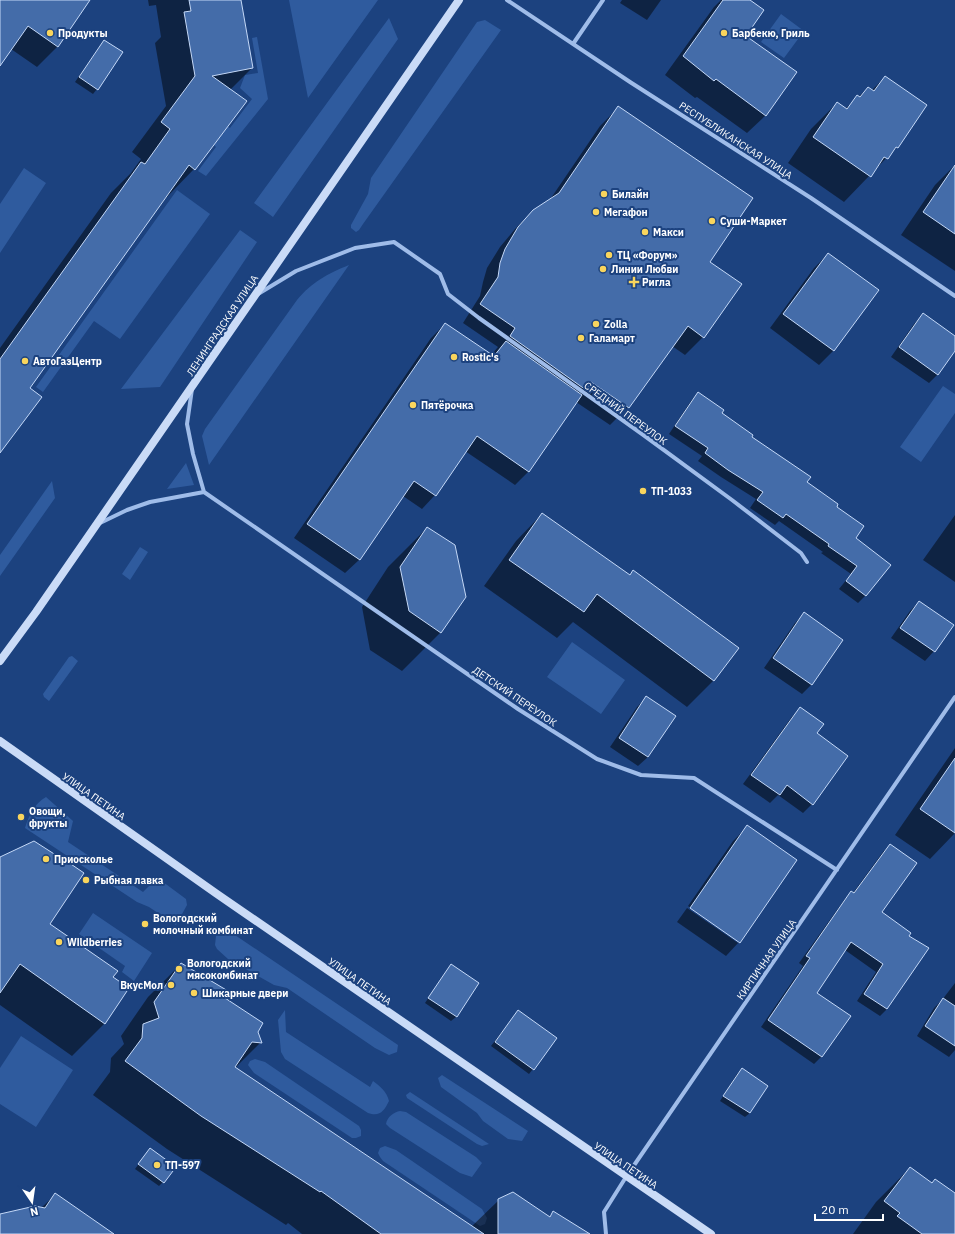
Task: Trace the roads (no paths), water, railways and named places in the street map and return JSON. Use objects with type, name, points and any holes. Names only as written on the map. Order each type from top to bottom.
[{"type":"main road","name":"ЛЕНИНГРАДСКАЯ УЛИЦА","points":[[0,661],[96,525],[459,0]]},
{"type":"main road","name":"УЛИЦА ПЕТИНА","points":[[0,741],[217,894],[626,1177],[711,1234]]},
{"type":"street","name":"РЕСПУБЛИКАНСКАЯ УЛИЦА","points":[[507,0],[811,198],[955,296]]},
{"type":"street","points":[[573,44],[603,0]]},
{"type":"street","name":"СРЕДНИЙ ПЕРЕУЛОК","points":[[253,297],[296,271],[356,248],[394,242],[440,274],[448,294],[479,318],[732,500],[801,553],[807,562]]},
{"type":"street","points":[[96,525],[127,510],[150,502],[204,492],[193,454],[188,424],[189,404],[193,384]]},
{"type":"street","name":"ДЕТСКИЙ ПЕРЕУЛОК","points":[[204,492],[518,709],[597,759],[641,775],[694,778],[837,870]]},
{"type":"street","name":"КИРПИЧНАЯ УЛИЦА","points":[[606,1234],[604,1212],[626,1177],[955,697]]},
{"type":"place","name":"Продукты","points":[[50,33]]},
{"type":"place","name":"Барбекю, Гриль","points":[[724,33]]},
{"type":"place","name":"Билайн","points":[[604,194]]},
{"type":"place","name":"Мегафон","points":[[596,212]]},
{"type":"place","name":"Суши-Маркет","points":[[712,221]]},
{"type":"place","name":"Макси","points":[[645,232]]},
{"type":"place","name":"ТЦ «Форум»","points":[[609,255]]},
{"type":"place","name":"Линии Любви","points":[[603,269]]},
{"type":"place","name":"Ригла","points":[[634,282]]},
{"type":"place","name":"Zolla","points":[[596,324]]},
{"type":"place","name":"Галамарт","points":[[581,338]]},
{"type":"place","name":"Rostic's","points":[[454,357]]},
{"type":"place","name":"АвтоГазЦентр","points":[[25,361]]},
{"type":"place","name":"Пятёрочка","points":[[413,405]]},
{"type":"place","name":"ТП-1033","points":[[643,491]]},
{"type":"place","name":"Овощи, фрукты","points":[[21,817]]},
{"type":"place","name":"Приосколье","points":[[46,859]]},
{"type":"place","name":"Рыбная лавка","points":[[86,880]]},
{"type":"place","name":"Вологодский молочный комбинат","points":[[145,924]]},
{"type":"place","name":"Wildberries","points":[[59,942]]},
{"type":"place","name":"Вологодский мясокомбинат","points":[[179,969]]},
{"type":"place","name":"ВкусМол","points":[[171,985]]},
{"type":"place","name":"Шикарные двери","points":[[194,993]]},
{"type":"place","name":"ТП-597","points":[[157,1165]]}]
